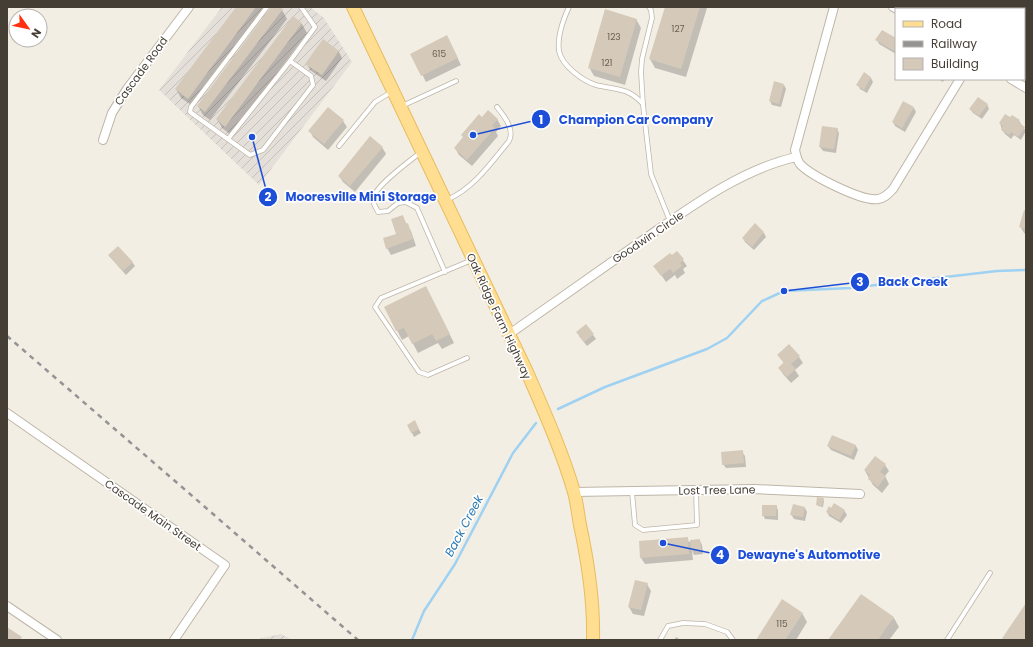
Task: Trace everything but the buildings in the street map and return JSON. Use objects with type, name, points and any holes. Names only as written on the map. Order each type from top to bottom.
[{"type":"main road","name":"Oak Ridge Farm Highway","points":[[353,7],[530,380],[553,433],[574,492],[584,541],[590,580],[594,623],[593,640]]},
{"type":"street","name":"Cascade Road","points":[[103,140],[112,113],[123,95],[189,7]]},
{"type":"street","points":[[834,7],[795,150],[796,157],[800,164],[836,187],[877,200],[886,196],[893,189],[959,80]]},
{"type":"street","points":[[1014,80],[1026,88]]},
{"type":"street","name":"Goodwin Circle","points":[[508,335],[670,221],[707,197],[748,174],[777,162],[796,157]]},
{"type":"street","name":"Cascade Main Street","points":[[7,412],[225,565],[174,640]]},
{"type":"street","name":"Lost Tree Lane","points":[[574,492],[754,489],[845,492],[860,494]]},
{"type":"street","points":[[7,606],[57,640]]},
{"type":"lane","points":[[268,7],[191,107],[190,112],[250,155],[263,150],[313,85],[311,76],[290,61]]},
{"type":"lane","points":[[228,139],[290,61],[315,26],[301,7]]},
{"type":"lane","points":[[569,7],[563,19],[559,52],[572,71],[582,79],[596,85],[624,90],[636,96],[643,104]]},
{"type":"lane","points":[[649,7],[652,18],[642,59],[643,104],[651,174],[670,221]]},
{"type":"lane","points":[[400,106],[456,81]]},
{"type":"lane","points":[[339,146],[376,102],[393,91]]},
{"type":"lane","points":[[445,201],[459,195],[481,175],[509,141],[511,137],[510,127],[505,117],[496,107]]},
{"type":"lane","points":[[422,152],[390,177],[375,193],[373,201],[378,212],[388,211],[398,203],[406,202],[417,208],[444,272]]},
{"type":"lane","points":[[467,358],[428,375],[419,372],[375,307],[381,298],[473,260]]},
{"type":"lane","points":[[632,492],[635,525],[643,530],[698,525],[696,490]]},
{"type":"lane","points":[[947,640],[990,573]]},
{"type":"lane","points":[[660,640],[668,626],[683,623],[705,624],[727,632],[733,640]]},
{"type":"shaded area","points":[[222,7],[310,7],[324,18],[352,62],[259,185],[159,90]]},
{"type":"shaded area","points":[[281,634],[293,640],[253,640]]},
{"type":"waterway","name":"Back Creek","points":[[558,409],[605,387],[707,349],[727,338],[762,301],[784,291],[850,288],[997,271],[1026,270]]},
{"type":"waterway","name":"Back Creek","points":[[412,640],[424,611],[455,564],[513,453],[536,423]]},
{"type":"railway","points":[[7,336],[358,640]]},
{"type":"place","name":"Champion Car Company","points":[[473,135]]},
{"type":"place","name":"Mooresville Mini Storage","points":[[252,137]]},
{"type":"place","name":"Back Creek","points":[[784,291]]},
{"type":"place","name":"Dewayne's Automotive","points":[[663,543]]}]
